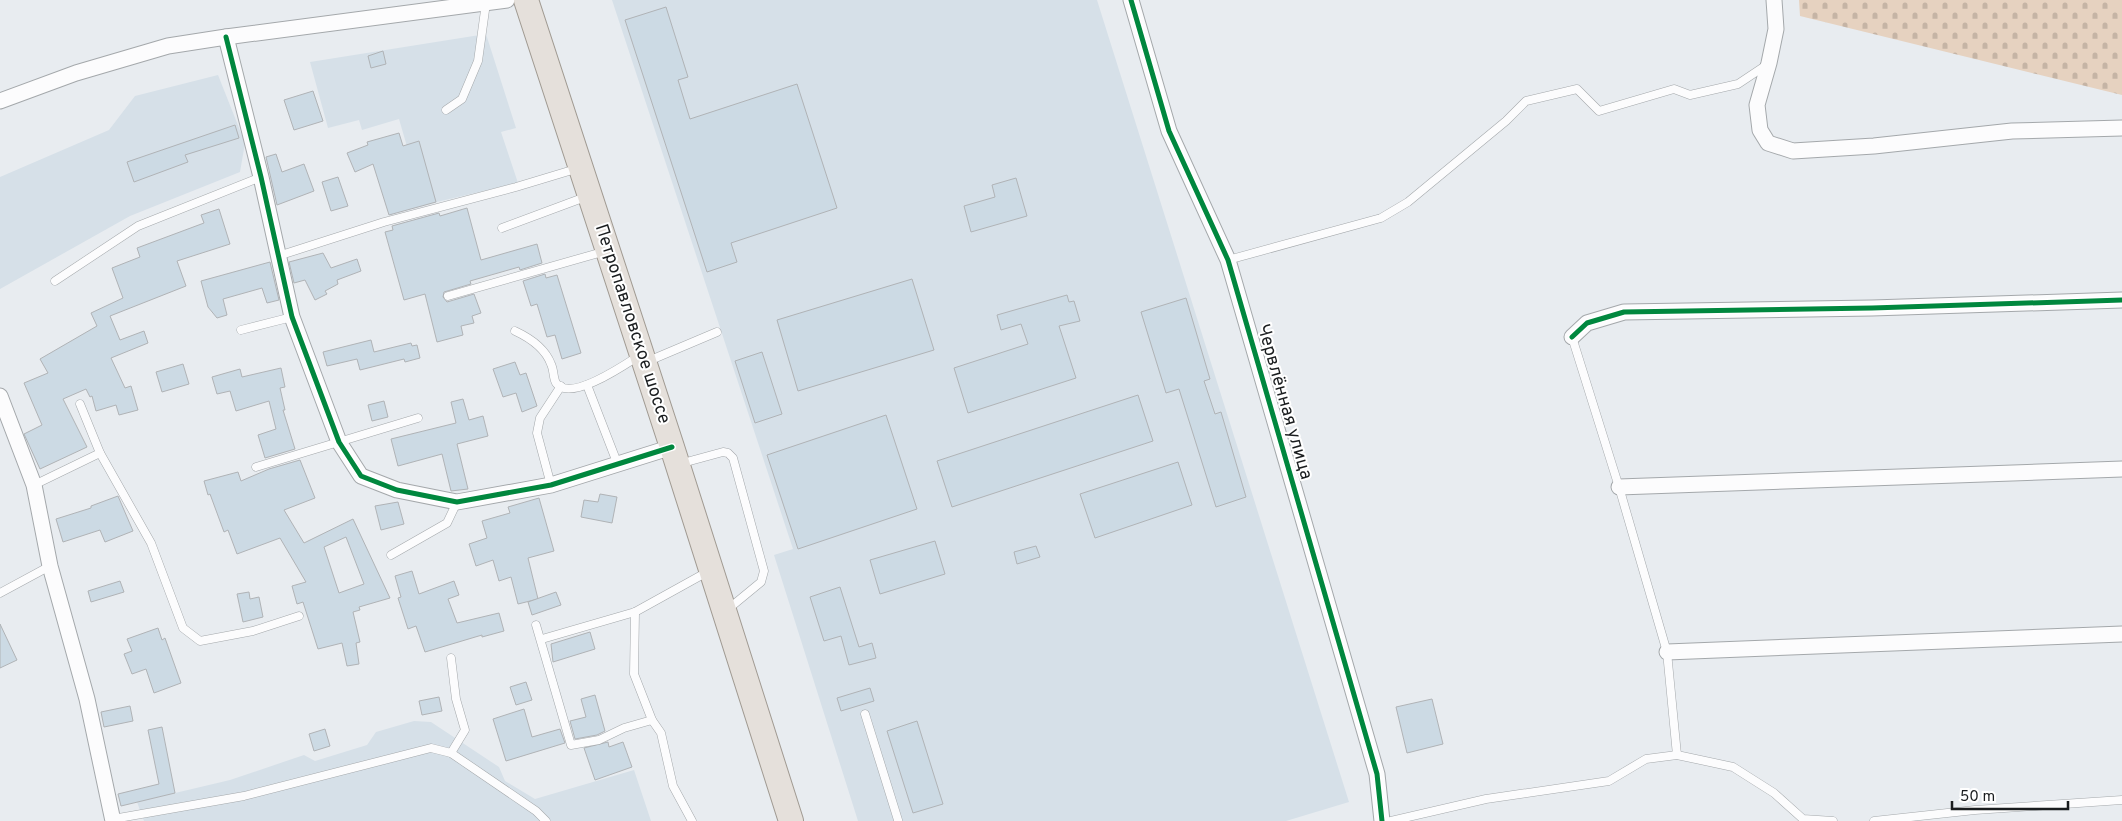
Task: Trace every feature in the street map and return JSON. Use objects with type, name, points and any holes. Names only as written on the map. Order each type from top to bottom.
[{"type":"main road","name":"Петропавловское шоссе","points":[[526,0],[675,455],[791,821]]},
{"type":"street","points":[[0,101],[76,73],[168,46],[507,0]]},
{"type":"street","name":"Червлённая улица","points":[[1131,0],[1169,132],[1228,260],[1377,774],[1382,821]]},
{"type":"street","points":[[1774,0],[1776,29],[1757,105],[1760,130],[1768,143],[1793,151],[1874,146],[2012,131],[2122,128]]},
{"type":"street","points":[[226,37],[261,177],[292,316],[339,442],[361,476],[397,490],[457,502],[551,484],[618,465],[675,455]]},
{"type":"street","points":[[1572,336],[1587,322],[1624,312],[1872,308],[2122,300]]},
{"type":"street","points":[[0,396],[34,485],[50,566],[86,700],[113,820]]},
{"type":"street","points":[[1619,487],[2122,469]]},
{"type":"street","points":[[1667,652],[2122,634]]},
{"type":"lane","points":[[446,110],[462,99],[478,61],[486,3]]},
{"type":"lane","points":[[1228,260],[1381,218],[1408,202],[1526,101],[1577,89],[1599,111],[1674,89],[1690,96],[1738,84],[1769,63]]},
{"type":"lane","points":[[278,256],[384,222],[516,187],[580,167]]},
{"type":"lane","points":[[55,281],[138,226],[261,177]]},
{"type":"lane","points":[[502,228],[590,196]]},
{"type":"lane","points":[[448,296],[607,250]]},
{"type":"lane","points":[[241,330],[292,316]]},
{"type":"lane","points":[[515,331],[534,340],[551,363],[556,382],[561,386],[569,388],[587,385],[643,359],[717,332]]},
{"type":"lane","points":[[1572,336],[1619,487],[1667,652],[1677,755]]},
{"type":"lane","points":[[587,385],[618,465]]},
{"type":"lane","points":[[551,484],[538,433],[538,425],[561,386]]},
{"type":"lane","points":[[80,404],[100,454],[150,543],[183,628],[200,641],[253,631],[298,616]]},
{"type":"lane","points":[[256,467],[418,418]]},
{"type":"lane","points":[[675,455],[723,452],[728,453],[733,458],[764,571],[761,582],[724,613]]},
{"type":"lane","points":[[34,485],[100,454]]},
{"type":"lane","points":[[391,555],[447,523],[457,502]]},
{"type":"lane","points":[[0,594],[50,566]]},
{"type":"lane","points":[[542,639],[635,612],[710,570]]},
{"type":"lane","points":[[635,612],[634,674],[652,720],[661,733],[673,786],[692,821]]},
{"type":"lane","points":[[536,625],[542,639],[571,745],[599,740],[624,728],[652,720]]},
{"type":"lane","points":[[451,658],[456,699],[465,730],[451,753]]},
{"type":"lane","points":[[865,714],[898,820]]},
{"type":"lane","points":[[113,820],[244,796],[431,748],[451,753],[536,811],[546,821]]},
{"type":"lane","points":[[1391,821],[1486,798],[1609,781],[1646,759],[1677,755],[1733,767],[1774,793],[1802,819],[1833,821]]},
{"type":"lane","points":[[1874,821],[1975,810],[2122,800]]},
{"type":"shaded area","points":[[612,0],[1097,0],[1349,802],[1286,821],[858,821],[774,555],[793,549]]},
{"type":"shaded area","points":[[486,34],[516,128],[501,132],[518,183],[424,205],[399,119],[362,130],[359,120],[328,128],[310,62]]},
{"type":"shaded area","points":[[218,75],[245,143],[240,172],[130,216],[0,289],[0,177],[109,130],[135,96]]},
{"type":"shaded area","points":[[414,721],[431,722],[499,767],[505,781],[535,799],[634,770],[651,821],[144,821],[137,802],[230,780],[304,755],[315,761],[367,745],[376,732]]},
{"type":"green space","points":[[1799,0],[2122,0],[2122,95],[1800,16]]},
{"type":"building","points":[[666,7],[688,77],[678,80],[690,119],[797,84],[837,208],[731,243],[737,262],[707,272],[625,20]]},
{"type":"building","points":[[383,51],[386,64],[371,68],[368,56]]},
{"type":"building","points":[[313,91],[323,121],[294,130],[284,100]]},
{"type":"building","points":[[235,125],[239,138],[185,155],[188,162],[134,182],[127,162]]},
{"type":"building","points":[[399,133],[403,146],[419,141],[436,202],[389,215],[373,164],[355,172],[347,153],[368,145],[367,142]]},
{"type":"building","points":[[276,154],[282,172],[304,164],[314,191],[277,205],[266,157]]},
{"type":"building","points":[[338,177],[348,206],[331,211],[322,182]]},
{"type":"building","points":[[1016,178],[1027,216],[971,232],[964,206],[995,197],[992,185]]},
{"type":"building","points":[[467,208],[481,260],[537,244],[542,263],[520,270],[519,267],[470,281],[471,284],[444,292],[443,297],[447,302],[474,294],[481,313],[472,316],[474,323],[461,326],[463,335],[437,342],[425,294],[404,300],[385,232],[393,230],[392,226],[439,213],[440,216]]},
{"type":"building","points":[[219,209],[230,244],[177,261],[186,286],[110,316],[120,340],[144,331],[148,343],[111,358],[125,388],[131,386],[138,410],[119,415],[116,405],[96,411],[92,396],[90,397],[86,389],[63,399],[87,447],[40,469],[24,434],[42,425],[24,383],[48,373],[40,359],[97,326],[91,313],[123,298],[112,268],[140,257],[137,248],[204,223],[201,215]]},
{"type":"building","points":[[323,253],[331,268],[357,259],[361,271],[337,280],[338,284],[325,291],[327,294],[315,300],[305,280],[294,283],[289,262]]},
{"type":"building","points":[[270,262],[279,300],[267,303],[262,288],[223,299],[227,315],[217,318],[208,307],[201,281]]},
{"type":"building","points":[[545,274],[546,278],[557,275],[581,353],[562,359],[555,335],[547,337],[537,304],[531,306],[523,281]]},
{"type":"building","points":[[912,279],[934,350],[798,391],[777,320]]},
{"type":"building","points":[[1067,295],[1069,302],[1074,301],[1080,321],[1059,326],[1076,378],[968,413],[954,368],[1028,344],[1021,324],[1001,330],[997,315]]},
{"type":"building","points":[[1186,298],[1210,379],[1204,381],[1215,414],[1221,412],[1246,497],[1216,507],[1179,389],[1166,393],[1141,312]]},
{"type":"building","points":[[371,340],[374,352],[411,343],[412,346],[417,345],[420,358],[405,362],[404,359],[360,370],[357,359],[327,366],[323,352]]},
{"type":"building","points":[[762,352],[782,414],[755,423],[735,361]]},
{"type":"building","points":[[515,362],[520,375],[526,373],[537,406],[522,412],[516,393],[503,397],[493,369]]},
{"type":"building","points":[[183,364],[189,384],[162,392],[156,372]]},
{"type":"building","points":[[281,368],[285,387],[280,388],[285,410],[283,410],[295,449],[265,458],[258,435],[276,429],[269,401],[236,411],[230,391],[217,394],[212,377],[240,369],[242,377]]},
{"type":"building","points":[[1138,395],[1153,441],[952,507],[937,461]]},
{"type":"building","points":[[463,399],[469,420],[483,416],[488,436],[457,444],[468,489],[451,491],[442,454],[398,466],[391,439],[456,423],[451,402]]},
{"type":"building","points":[[384,401],[388,417],[372,421],[368,405]]},
{"type":"building","points":[[886,415],[917,509],[798,549],[767,455]]},
{"type":"building","points":[[300,460],[315,498],[284,510],[304,543],[353,519],[390,598],[359,607],[360,610],[353,612],[360,642],[356,643],[359,664],[347,666],[342,643],[318,649],[303,602],[297,604],[292,586],[306,582],[280,538],[237,554],[228,530],[224,532],[204,481],[238,472],[241,481],[269,469]],"holes":[[[346,537],[364,584],[339,593],[324,547]]]},
{"type":"building","points":[[1178,462],[1192,505],[1095,538],[1080,494]]},
{"type":"building","points":[[600,494],[617,497],[612,523],[581,517],[584,500],[598,502]]},
{"type":"building","points":[[118,496],[133,531],[105,542],[100,530],[63,542],[56,519],[91,508],[91,506]]},
{"type":"building","points":[[539,498],[554,551],[528,558],[538,599],[518,604],[511,577],[499,581],[493,560],[476,566],[469,544],[487,538],[482,521],[510,513],[508,507]]},
{"type":"building","points":[[398,502],[404,524],[381,530],[375,506]]},
{"type":"building","points":[[935,541],[945,574],[880,594],[870,560]]},
{"type":"building","points":[[1036,546],[1040,557],[1017,564],[1014,552]]},
{"type":"building","points":[[412,571],[419,594],[454,581],[459,595],[448,599],[457,623],[499,613],[504,631],[482,637],[482,635],[425,652],[416,626],[408,629],[398,598],[401,597],[395,576]]},
{"type":"building","points":[[120,581],[124,592],[91,602],[88,591]]},
{"type":"building","points":[[840,587],[859,647],[872,643],[876,658],[849,665],[841,636],[824,641],[810,597]]},
{"type":"building","points":[[249,592],[250,599],[259,597],[263,617],[243,622],[237,594]]},
{"type":"building","points":[[556,592],[561,605],[532,615],[528,602]]},
{"type":"building","points":[[0,624],[17,660],[0,668]]},
{"type":"building","points":[[158,628],[162,640],[165,638],[181,683],[154,693],[146,669],[132,674],[124,654],[132,651],[127,639]]},
{"type":"building","points":[[590,632],[595,649],[553,662],[551,644]]},
{"type":"building","points":[[526,682],[532,700],[516,705],[510,687]]},
{"type":"building","points":[[870,688],[874,701],[841,711],[837,698]]},
{"type":"building","points":[[595,695],[605,731],[597,735],[575,739],[570,721],[586,717],[581,699]]},
{"type":"building","points":[[439,697],[442,711],[422,715],[419,701]]},
{"type":"building","points":[[1432,699],[1443,744],[1407,753],[1396,707]]},
{"type":"building","points":[[130,706],[133,721],[104,727],[101,712]]},
{"type":"building","points":[[524,709],[532,737],[560,729],[565,743],[506,761],[493,719]]},
{"type":"building","points":[[917,721],[943,804],[913,813],[887,731]]},
{"type":"building","points":[[162,727],[175,793],[121,806],[118,794],[159,784],[148,730]]},
{"type":"building","points":[[325,729],[330,746],[314,751],[309,734]]},
{"type":"building","points":[[608,742],[609,747],[623,742],[632,767],[595,780],[584,748]]},
{"type":"cycle path","points":[[1131,0],[1169,131],[1228,260],[1377,774],[1382,821]]},
{"type":"cycle path","points":[[226,37],[261,177],[292,317],[339,442],[361,476],[397,490],[457,502],[551,485],[672,447]]},
{"type":"cycle path","points":[[1572,337],[1587,323],[1624,312],[1872,308],[2122,300]]}]
